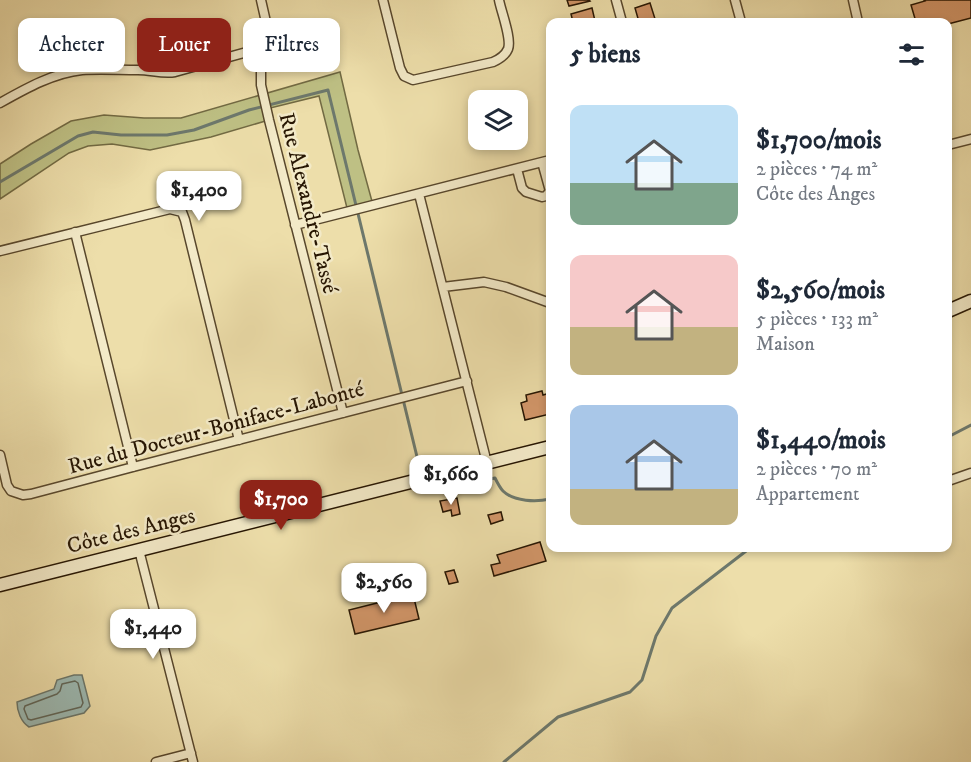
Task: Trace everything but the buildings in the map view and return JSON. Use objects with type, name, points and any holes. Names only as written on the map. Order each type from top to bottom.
[{"type":"street","name":"Rue Alexandre-Tassé","points":[[261,0],[265,18]]},
{"type":"street","points":[[383,0],[400,68],[404,76],[413,80],[493,62],[503,57],[509,42],[499,0]]},
{"type":"street","points":[[616,0],[621,18]]},
{"type":"street","points":[[735,0],[740,18]]},
{"type":"street","points":[[853,0],[857,18]]},
{"type":"street","points":[[0,103],[40,82],[81,70],[147,70],[163,74],[243,53]]},
{"type":"street","name":"Rue Alexandre-Tassé","points":[[261,72],[261,85],[343,413]]},
{"type":"street","points":[[952,144],[971,139]]},
{"type":"street","points":[[295,225],[546,161]]},
{"type":"street","points":[[517,169],[522,188],[526,192],[546,196]]},
{"type":"street","points":[[419,194],[487,463]]},
{"type":"street","points":[[0,251],[170,209],[182,212],[239,440]]},
{"type":"street","points":[[75,232],[133,467]]},
{"type":"street","points":[[443,287],[484,282],[506,287],[546,302]]},
{"type":"street","points":[[952,309],[971,301]]},
{"type":"street","name":"Rue du Docteur-Boniface-Labonté","points":[[0,455],[11,491],[31,495],[467,381]]},
{"type":"street","name":"Côte des Anges","points":[[0,585],[546,448]]},
{"type":"street","points":[[952,480],[971,473]]},
{"type":"street","points":[[139,550],[192,758],[156,762]]},
{"type":"green space","points":[[340,72],[373,205],[348,212],[319,96],[266,109],[269,120],[211,137],[150,150],[112,144],[88,146],[69,153],[0,199],[0,164],[71,121],[104,115],[181,118]]},
{"type":"water","points":[[82,675],[90,706],[84,713],[29,727],[26,725],[20,716],[17,702],[54,689],[57,680]]},
{"type":"waterway","points":[[0,182],[78,136],[93,132],[121,135],[167,135],[194,130],[249,110],[328,90],[419,465]]},
{"type":"waterway","points":[[952,435],[971,425]]},
{"type":"waterway","points":[[471,483],[495,478],[508,495],[532,501],[546,500]]},
{"type":"waterway","points":[[504,762],[558,717],[630,692],[642,680],[656,636],[672,608],[745,552]]}]
